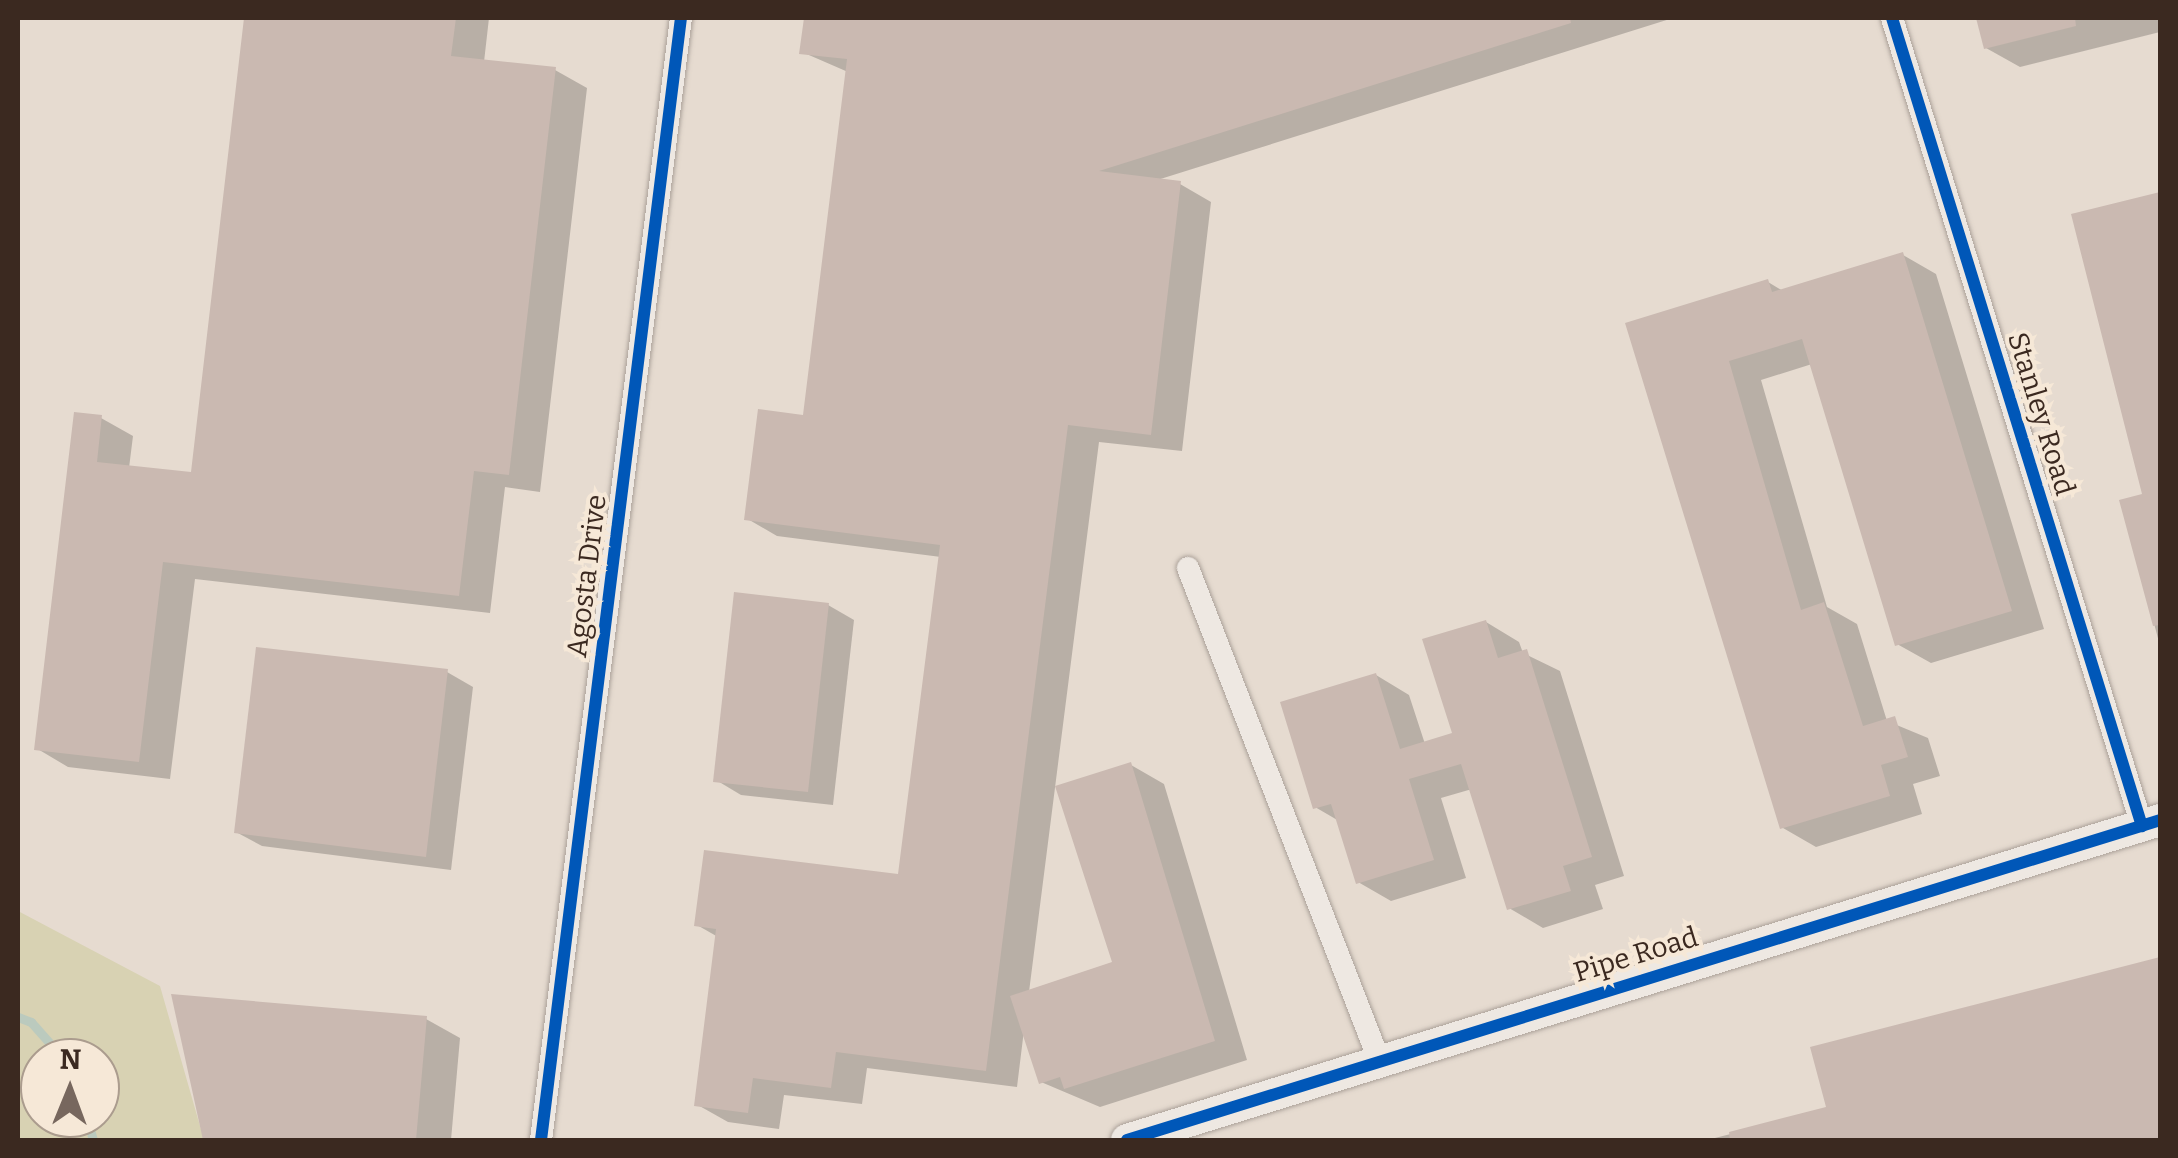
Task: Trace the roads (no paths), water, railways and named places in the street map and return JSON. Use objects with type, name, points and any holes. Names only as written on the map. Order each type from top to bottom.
[{"type":"street","name":"Agosta Drive","points":[[541,1140],[681,18]]},
{"type":"street","name":"Stanley Road","points":[[1892,18],[2151,823]]},
{"type":"street","points":[[1188,568],[1380,1060]]},
{"type":"street","name":"Pipe Road","points":[[1127,1140],[2151,823]]},
{"type":"waterway","points":[[18,1017],[31,1022],[45,1038]]}]
